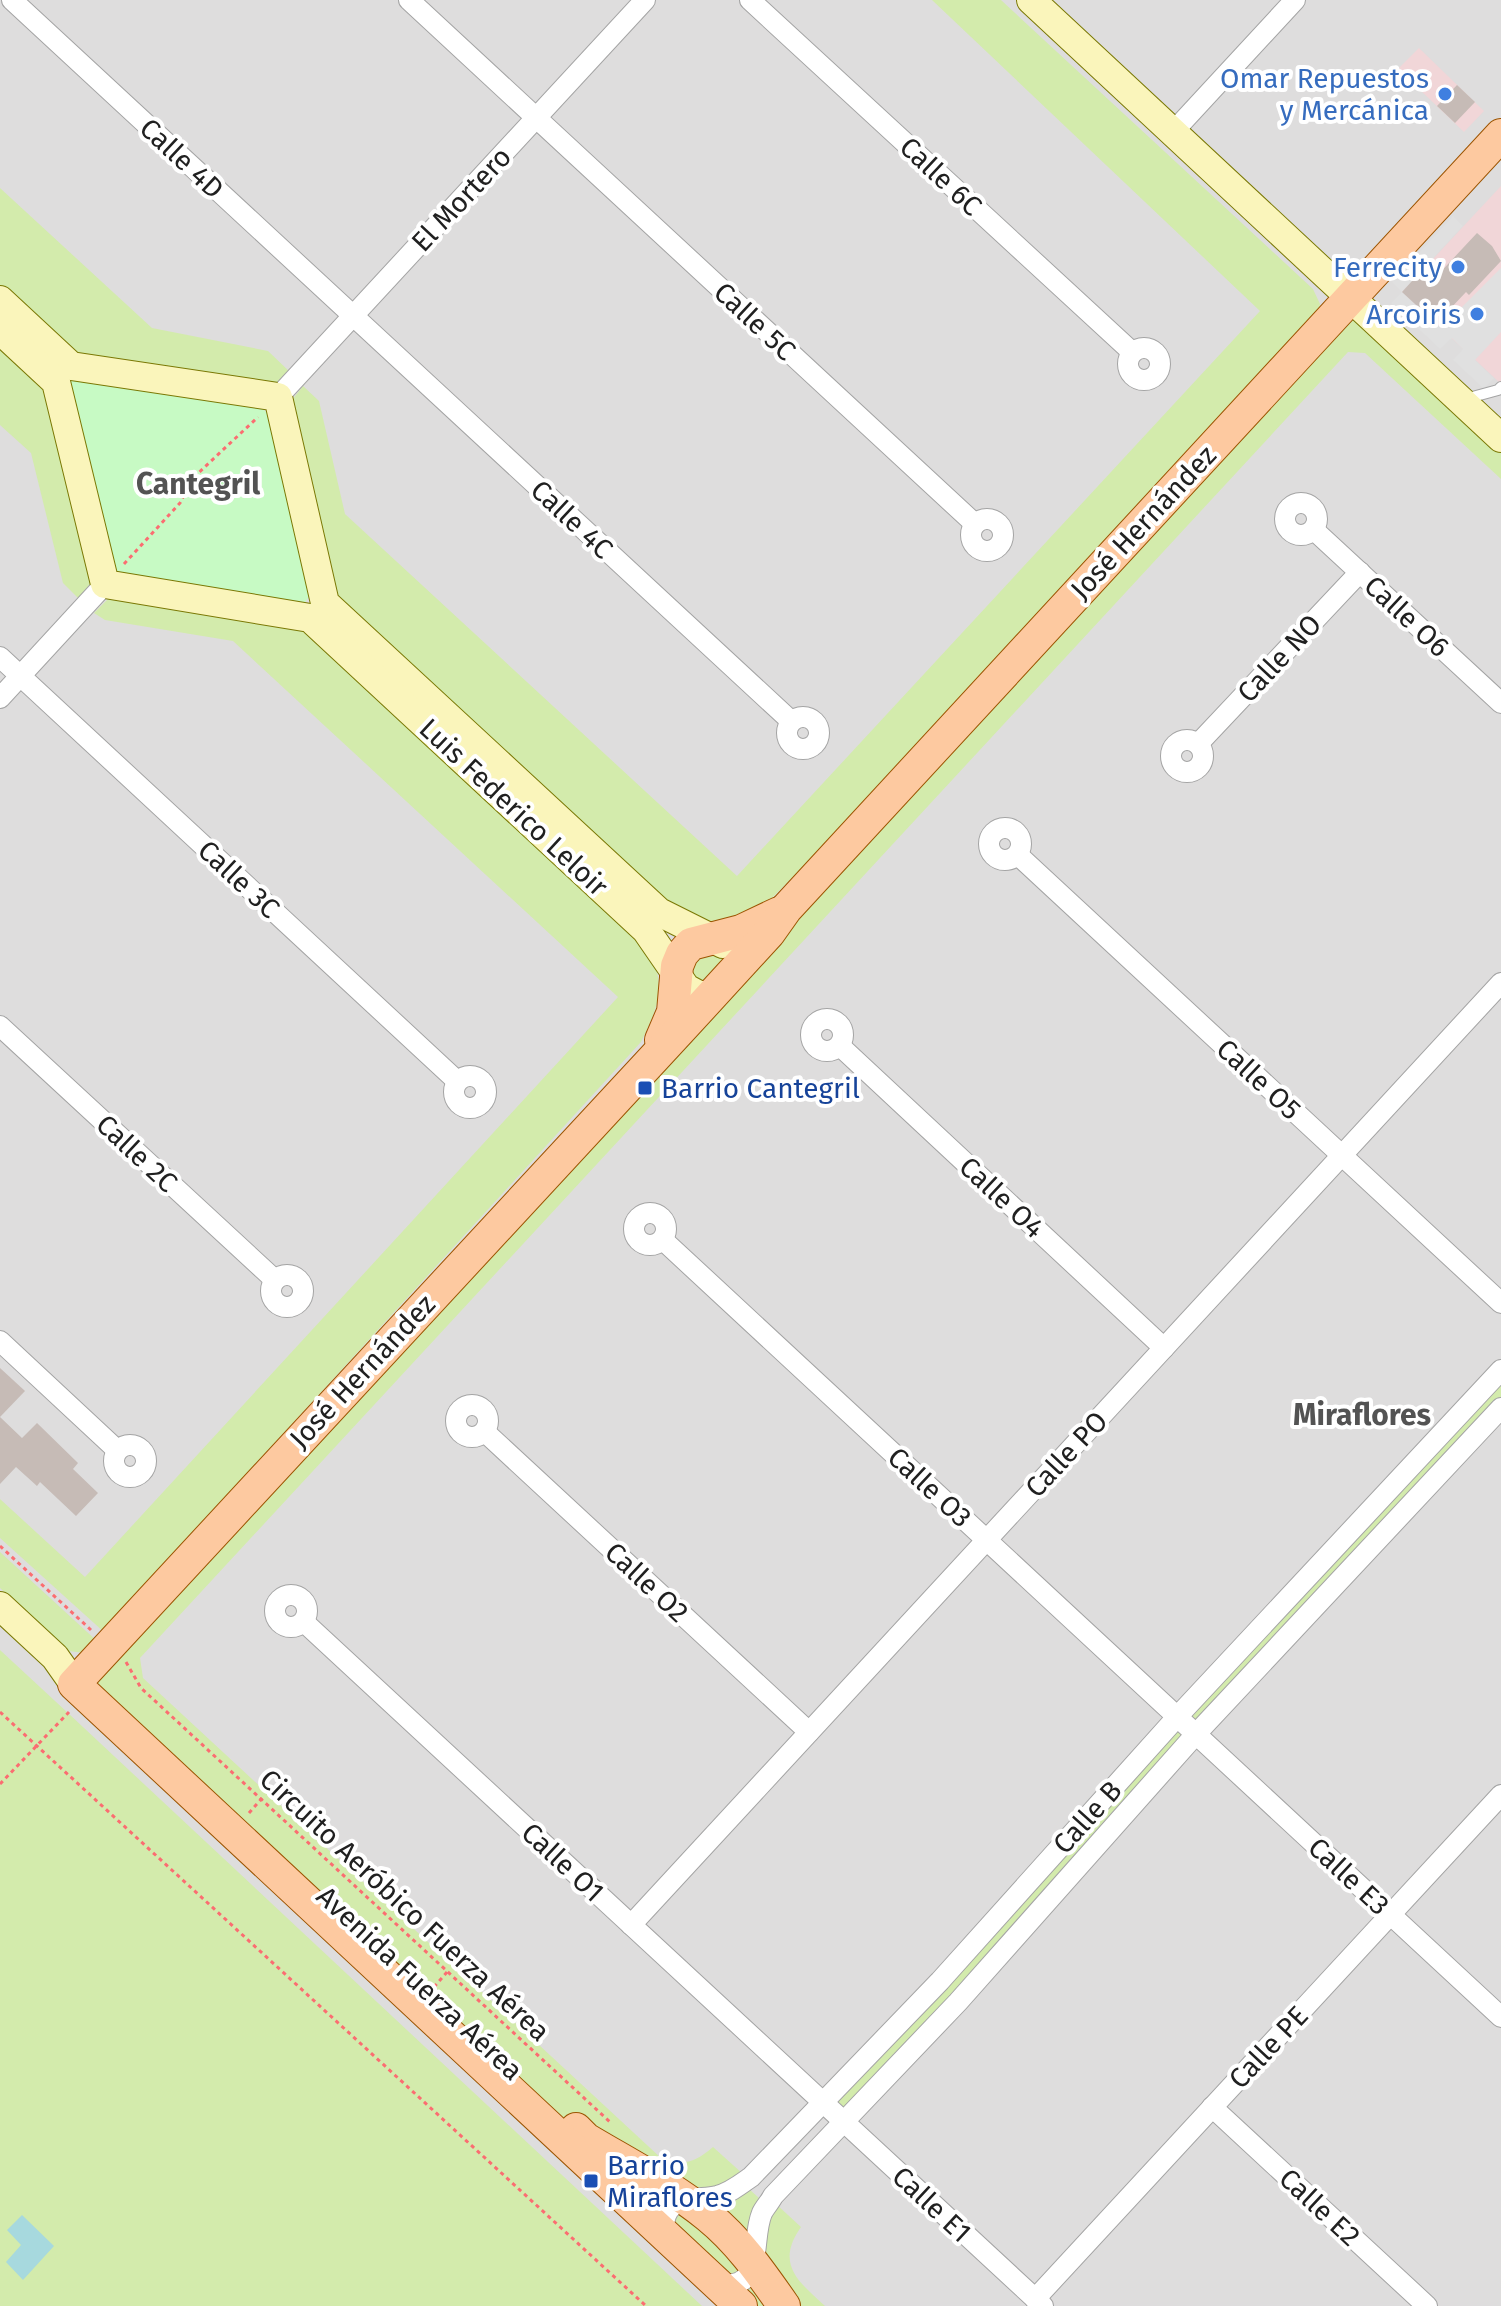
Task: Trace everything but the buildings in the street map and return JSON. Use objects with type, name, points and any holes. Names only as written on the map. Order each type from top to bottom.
[{"type":"main road","name":"José Hernández","points":[[82,1683],[769,933],[786,909],[1501,135]]},
{"type":"main road","name":"José Hernández","points":[[651,1059],[673,1012],[677,966],[691,944],[741,931],[786,909]]},
{"type":"main road","name":"Avenida Fuerza Aérea","points":[[82,1683],[253,1808],[438,1982],[586,2139],[709,2217],[754,2263],[784,2306]]},
{"type":"main road","name":"Avenida Fuerza Aérea","points":[[82,1683],[741,2306]]},
{"type":"street","name":"Calle 4D","points":[[12,0],[353,316]]},
{"type":"street","name":"Calle 5C","points":[[409,0],[975,524]]},
{"type":"street","name":"El Mortero","points":[[278,397],[645,0]]},
{"type":"street","name":"Calle 6C","points":[[750,0],[1132,352]]},
{"type":"street","points":[[1031,0],[1501,438]]},
{"type":"street","points":[[1173,132],[1295,0]]},
{"type":"street","points":[[0,300],[64,374],[105,584]]},
{"type":"street","name":"Calle 4C","points":[[353,316],[791,721]]},
{"type":"street","points":[[0,330],[64,374],[278,397],[318,611],[105,584]]},
{"type":"street","name":"Calle O6","points":[[1314,530],[1501,703]]},
{"type":"street","name":"Calle NO","points":[[1198,744],[1360,572]]},
{"type":"street","points":[[0,698],[105,584]]},
{"type":"street","name":"Luis Federico Leloir","points":[[318,611],[659,912],[723,944],[732,956],[735,969]]},
{"type":"street","name":"Luis Federico Leloir","points":[[318,611],[646,930],[678,978]]},
{"type":"street","name":"Calle 3C","points":[[0,657],[457,1081]]},
{"type":"street","name":"Calle O5","points":[[1018,855],[1501,1303]]},
{"type":"street","points":[[678,978],[686,988],[699,995],[711,995]]},
{"type":"street","name":"Calle PO","points":[[631,1925],[1501,983]]},
{"type":"street","name":"Calle 2C","points":[[0,1026],[275,1280]]},
{"type":"street","name":"Calle O4","points":[[840,1046],[1164,1348]]},
{"type":"street","name":"Calle O3","points":[[663,1240],[1196,1734]]},
{"type":"street","points":[[0,1341],[117,1450]]},
{"type":"street","name":"Calle B","points":[[685,2199],[719,2196],[744,2182],[940,1981],[1177,1717],[1501,1370]]},
{"type":"street","name":"Calle B","points":[[754,2263],[762,2213],[773,2196],[958,2002],[1196,1734],[1501,1408]]},
{"type":"street","name":"Calle O2","points":[[485,1432],[809,1732]]},
{"type":"street","name":"Avenida Fuerza Aérea","points":[[0,1606],[82,1683]]},
{"type":"street","name":"Calle O1","points":[[304,1622],[822,2102]]},
{"type":"street","name":"Calle E3","points":[[1196,1734],[1501,2017]]},
{"type":"street","name":"Calle PE","points":[[1039,2302],[1212,2107],[1501,1795]]},
{"type":"street","name":"Calle E1","points":[[822,2102],[1039,2302]]},
{"type":"street","name":"Calle E2","points":[[1212,2107],[1427,2306]]},
{"type":"street","points":[[665,2235],[663,2223],[668,2211],[685,2199]]},
{"type":"street","points":[[717,2284],[730,2286],[743,2281],[754,2263]]},
{"type":"lane","points":[[1461,400],[1501,387]]},
{"type":"path","points":[[105,584],[180,503],[193,478],[278,397]]},
{"type":"path","points":[[0,1546],[98,1637]]},
{"type":"path","name":"Circuito Aeróbico Fuerza Aérea","points":[[121,1657],[131,1667],[141,1688],[253,1808],[438,1982],[614,2125]]},
{"type":"path","points":[[0,1784],[37,1745],[82,1683]]},
{"type":"path","points":[[0,1712],[646,2306]]},
{"type":"shaded area","points":[[0,0],[1501,0],[1501,2306],[0,2306]]},
{"type":"shaded area","name":"Omar Repuestos y Mercánica","points":[[1419,48],[1484,111],[1464,132],[1398,69]]},
{"type":"shaded area","points":[[1501,186],[1501,384],[1402,292]]},
{"type":"shaded area","points":[[1453,216],[1463,226],[1402,292],[1392,282]]},
{"type":"shaded area","name":"Arcoiris","points":[[1501,268],[1501,332],[1475,360],[1494,378],[1484,389],[1453,360],[1463,349],[1452,338],[1440,349],[1391,303],[1402,292],[1441,328]]},
{"type":"green space","points":[[932,0],[1001,0],[1313,289],[1320,304],[1318,315],[840,829],[771,899],[759,910],[708,924],[680,914],[331,591],[292,400],[303,386],[319,401],[345,514],[737,876],[1260,311]]},
{"type":"green space","points":[[0,188],[152,328],[268,351],[291,373],[277,387],[83,362],[0,291]]},
{"type":"green space","points":[[1350,298],[1501,438],[1501,479],[1365,353],[1348,352],[140,1658],[143,1678],[661,2158],[688,2162],[713,2147],[743,2174],[739,2180],[770,2208],[775,2203],[801,2227],[793,2240],[790,2262],[799,2280],[825,2306],[741,2306],[74,1684],[651,1059],[677,966],[764,921]]},
{"type":"green space","points":[[0,340],[41,378],[93,586],[80,600],[63,583],[31,453],[0,425]]},
{"type":"green space","points":[[76,376],[260,406],[269,415],[312,593],[302,606],[118,577],[66,386]]},
{"type":"green space","points":[[111,596],[300,624],[633,924],[656,969],[659,994],[641,1042],[120,1612],[105,1633],[0,1538],[0,1499],[85,1577],[618,997],[233,641],[105,620],[94,613]]},
{"type":"green space","points":[[1501,1370],[1501,1408],[844,2122],[822,2102]]},
{"type":"green space","points":[[0,1552],[98,1642],[85,1653],[68,1651],[0,1588]]},
{"type":"green space","points":[[0,1650],[68,1713],[702,2306],[0,2306]]},
{"type":"water","points":[[22,2215],[54,2246],[23,2280],[6,2262],[21,2245],[7,2230]]},
{"type":"place","name":"Omar Repuestos y Mercánica","points":[[1445,94]]},
{"type":"place","name":"Ferrecity","points":[[1458,267]]},
{"type":"place","name":"Arcoiris","points":[[1477,314]]},
{"type":"place","name":"Barrio Cantegril","points":[[645,1088]]},
{"type":"place","name":"Barrio Miraflores","points":[[591,2181]]},
{"type":"district","name":"Cantegril","points":[[198,484]]},
{"type":"district","name":"Miraflores","points":[[1362,1415]]}]
